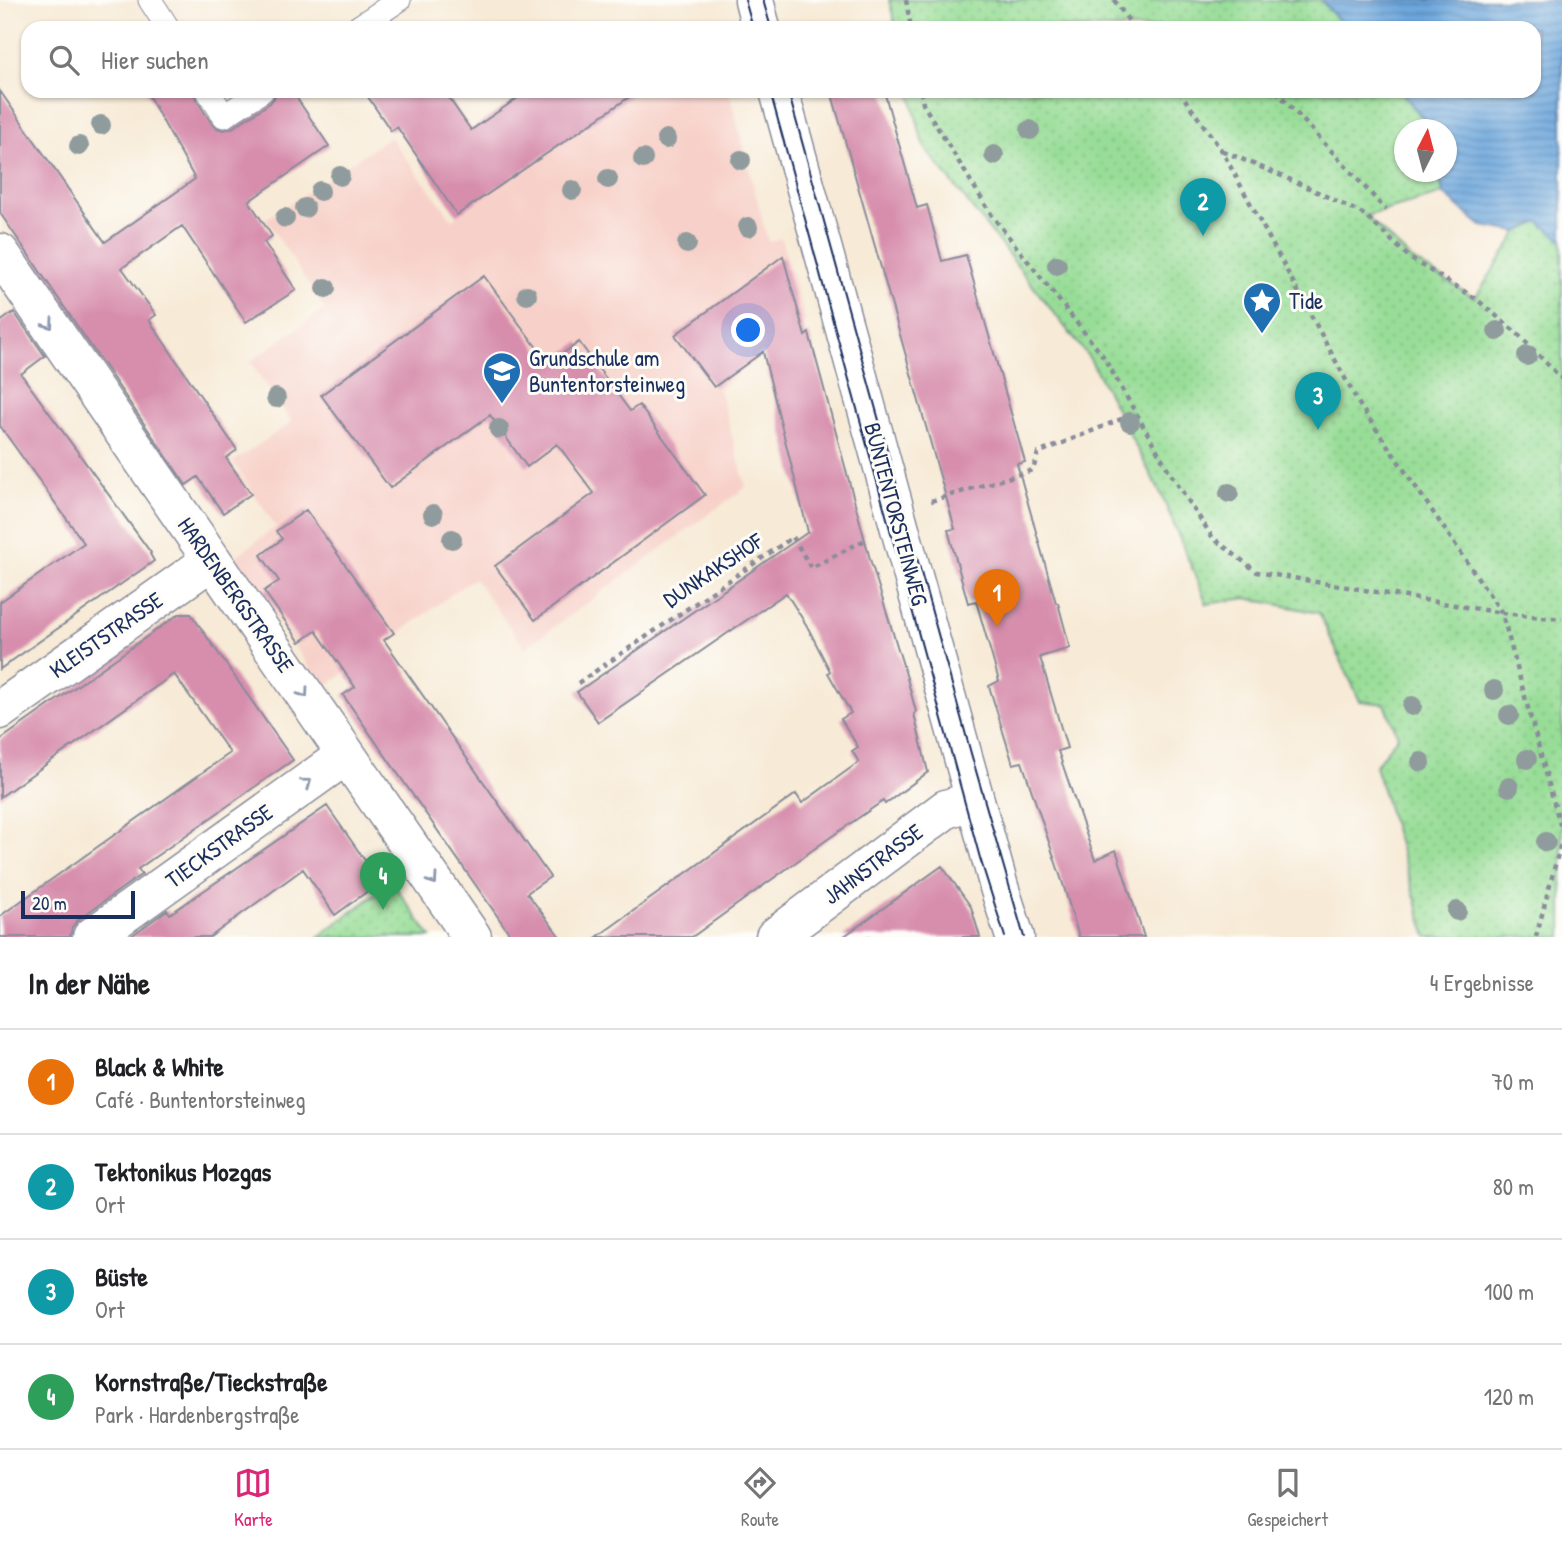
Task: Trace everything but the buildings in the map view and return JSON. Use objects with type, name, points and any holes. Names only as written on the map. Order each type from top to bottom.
[{"type":"street","points":[[754,0],[759,21]]},
{"type":"street","name":"BUNTENTORSTEINWEG","points":[[781,98],[1015,937]]},
{"type":"street","name":"HARDENBERGSTRASSE","points":[[3,266],[212,560],[472,937]]},
{"type":"street","name":"KLEISTSTRASSE","points":[[0,710],[212,560]]},
{"type":"street","name":"TIECKSTRASSE","points":[[92,937],[346,755]]},
{"type":"street","name":"JAHNSTRASSE","points":[[775,937],[946,810],[975,800]]},
{"type":"lane","points":[[150,0],[164,21]]},
{"type":"lane","points":[[368,21],[399,0]]},
{"type":"lane","points":[[213,98],[225,116],[252,98]]},
{"type":"path","points":[[906,0],[910,21]]},
{"type":"path","points":[[1114,0],[1129,21]]},
{"type":"path","points":[[922,98],[923,104],[993,217],[1103,356],[1172,476],[1213,538],[1257,572],[1502,613],[1562,620]]},
{"type":"path","points":[[1184,98],[1222,151],[1359,404],[1502,613],[1562,832]]},
{"type":"path","points":[[1282,98],[1386,210]]},
{"type":"path","points":[[1222,151],[1366,215],[1411,258],[1475,298],[1518,334],[1562,379]]},
{"type":"path","points":[[898,520],[1033,470],[1038,453],[1136,413]]},
{"type":"path","name":"DUNKAKSHOF","points":[[578,683],[793,537],[811,568],[872,537],[898,520]]},
{"type":"path","points":[[1536,937],[1562,839]]},
{"type":"shaded area","name":"Grundschule am Buntentorsteinweg","points":[[629,98],[731,98],[768,242],[781,238],[806,321],[719,389],[746,487],[525,648],[474,578],[324,688],[233,558],[276,527],[233,462],[292,422],[250,362],[325,309],[266,219],[390,137],[452,219]]},
{"type":"green space","points":[[889,0],[1321,0],[1339,21],[894,21]]},
{"type":"green space","points":[[912,98],[1406,98],[1424,119],[1394,119],[1394,182],[1441,182],[1443,194],[1366,216],[1411,259],[1475,298],[1518,232],[1539,221],[1562,240],[1562,937],[1427,937],[1375,766],[1398,736],[1385,704],[1360,701],[1319,613],[1246,598],[1207,604],[1162,496],[1090,359],[923,145]]},
{"type":"green space","points":[[392,882],[431,937],[318,937]]},
{"type":"water","points":[[1321,0],[1562,0],[1562,240],[1539,222],[1518,232],[1482,226],[1443,194],[1441,182],[1457,182],[1457,119],[1424,119],[1406,98],[1541,98],[1541,21],[1339,21]]},
{"type":"tram line","points":[[745,0],[751,21]]},
{"type":"tram line","points":[[763,0],[769,21]]},
{"type":"tram line","points":[[772,98],[980,858],[1005,937]]},
{"type":"tram line","points":[[790,98],[1024,937]]},
{"type":"place","name":"Tektonikus Mozgas","points":[[1203,236]]},
{"type":"place","name":"Tide","points":[[1262,335]]},
{"type":"place","name":"Grundschule am Buntentorsteinweg","points":[[502,405]]},
{"type":"place","name":"Büste","points":[[1318,430]]},
{"type":"place","name":"Black & White","points":[[997,627]]},
{"type":"place","name":"Kornstraße/Tieckstraße","points":[[383,910]]}]
